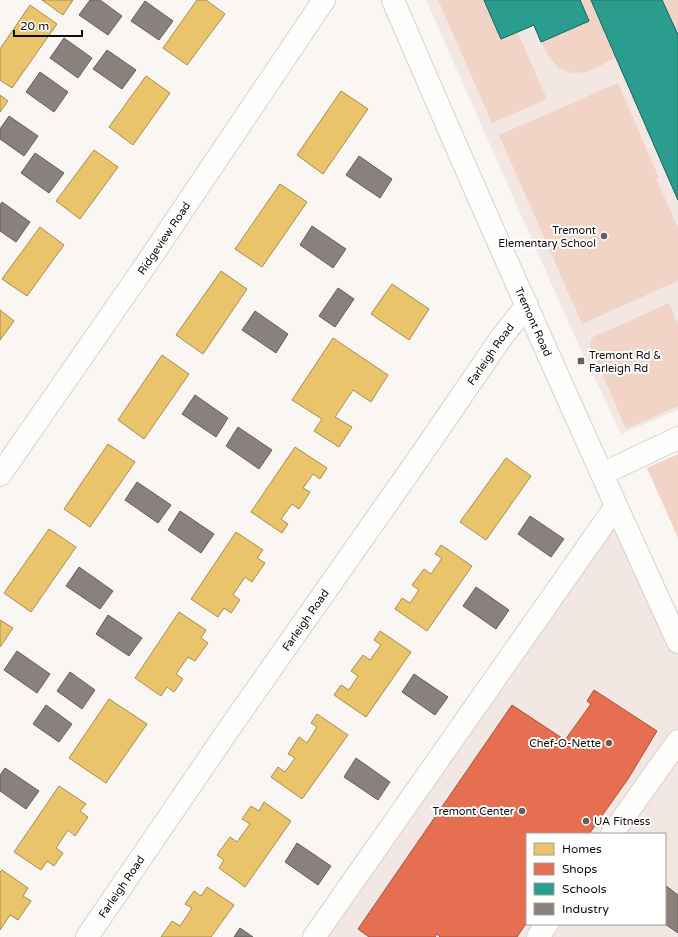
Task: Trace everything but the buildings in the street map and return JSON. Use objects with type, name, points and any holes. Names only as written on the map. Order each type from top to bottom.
[{"type":"street","name":"Ridgeview Road","points":[[0,475],[147,263],[324,0]]},
{"type":"street","name":"Tremont Road","points":[[393,0],[616,506],[678,642]]},
{"type":"street","name":"Farleigh Road","points":[[87,937],[231,726],[430,443],[501,338],[527,305]]},
{"type":"street","points":[[602,474],[678,438]]},
{"type":"street","points":[[314,937],[616,506]]},
{"type":"street","points":[[613,833],[678,741]]},
{"type":"street","points":[[538,937],[547,925]]},
{"type":"shaded area","name":"Tremont Elementary School","points":[[426,0],[678,0],[678,410],[621,434],[575,337]]},
{"type":"shaded area","points":[[438,0],[484,0],[501,39],[518,33],[547,99],[492,123]]},
{"type":"shaded area","points":[[580,0],[591,0],[616,58],[587,72],[572,73],[559,68],[549,57],[541,42],[589,21]]},
{"type":"shaded area","points":[[662,0],[678,0],[678,35]]},
{"type":"shaded area","points":[[618,83],[659,178],[656,178],[678,228],[678,281],[582,324],[499,135]]},
{"type":"shaded area","points":[[669,303],[678,325],[678,406],[626,429],[590,346],[591,338]]},
{"type":"shaded area","points":[[678,454],[678,538],[647,468]]},
{"type":"shaded area","points":[[616,506],[678,642],[678,937],[314,937]]},
{"type":"place","name":"Tremont Elementary School","points":[[604,236]]},
{"type":"place","name":"Tremont Rd & Farleigh Rd","points":[[581,361]]},
{"type":"place","name":"Chef-O-Nette","points":[[609,743]]},
{"type":"place","name":"Tremont Center","points":[[522,811]]},
{"type":"place","name":"UA Fitness","points":[[586,821]]}]
